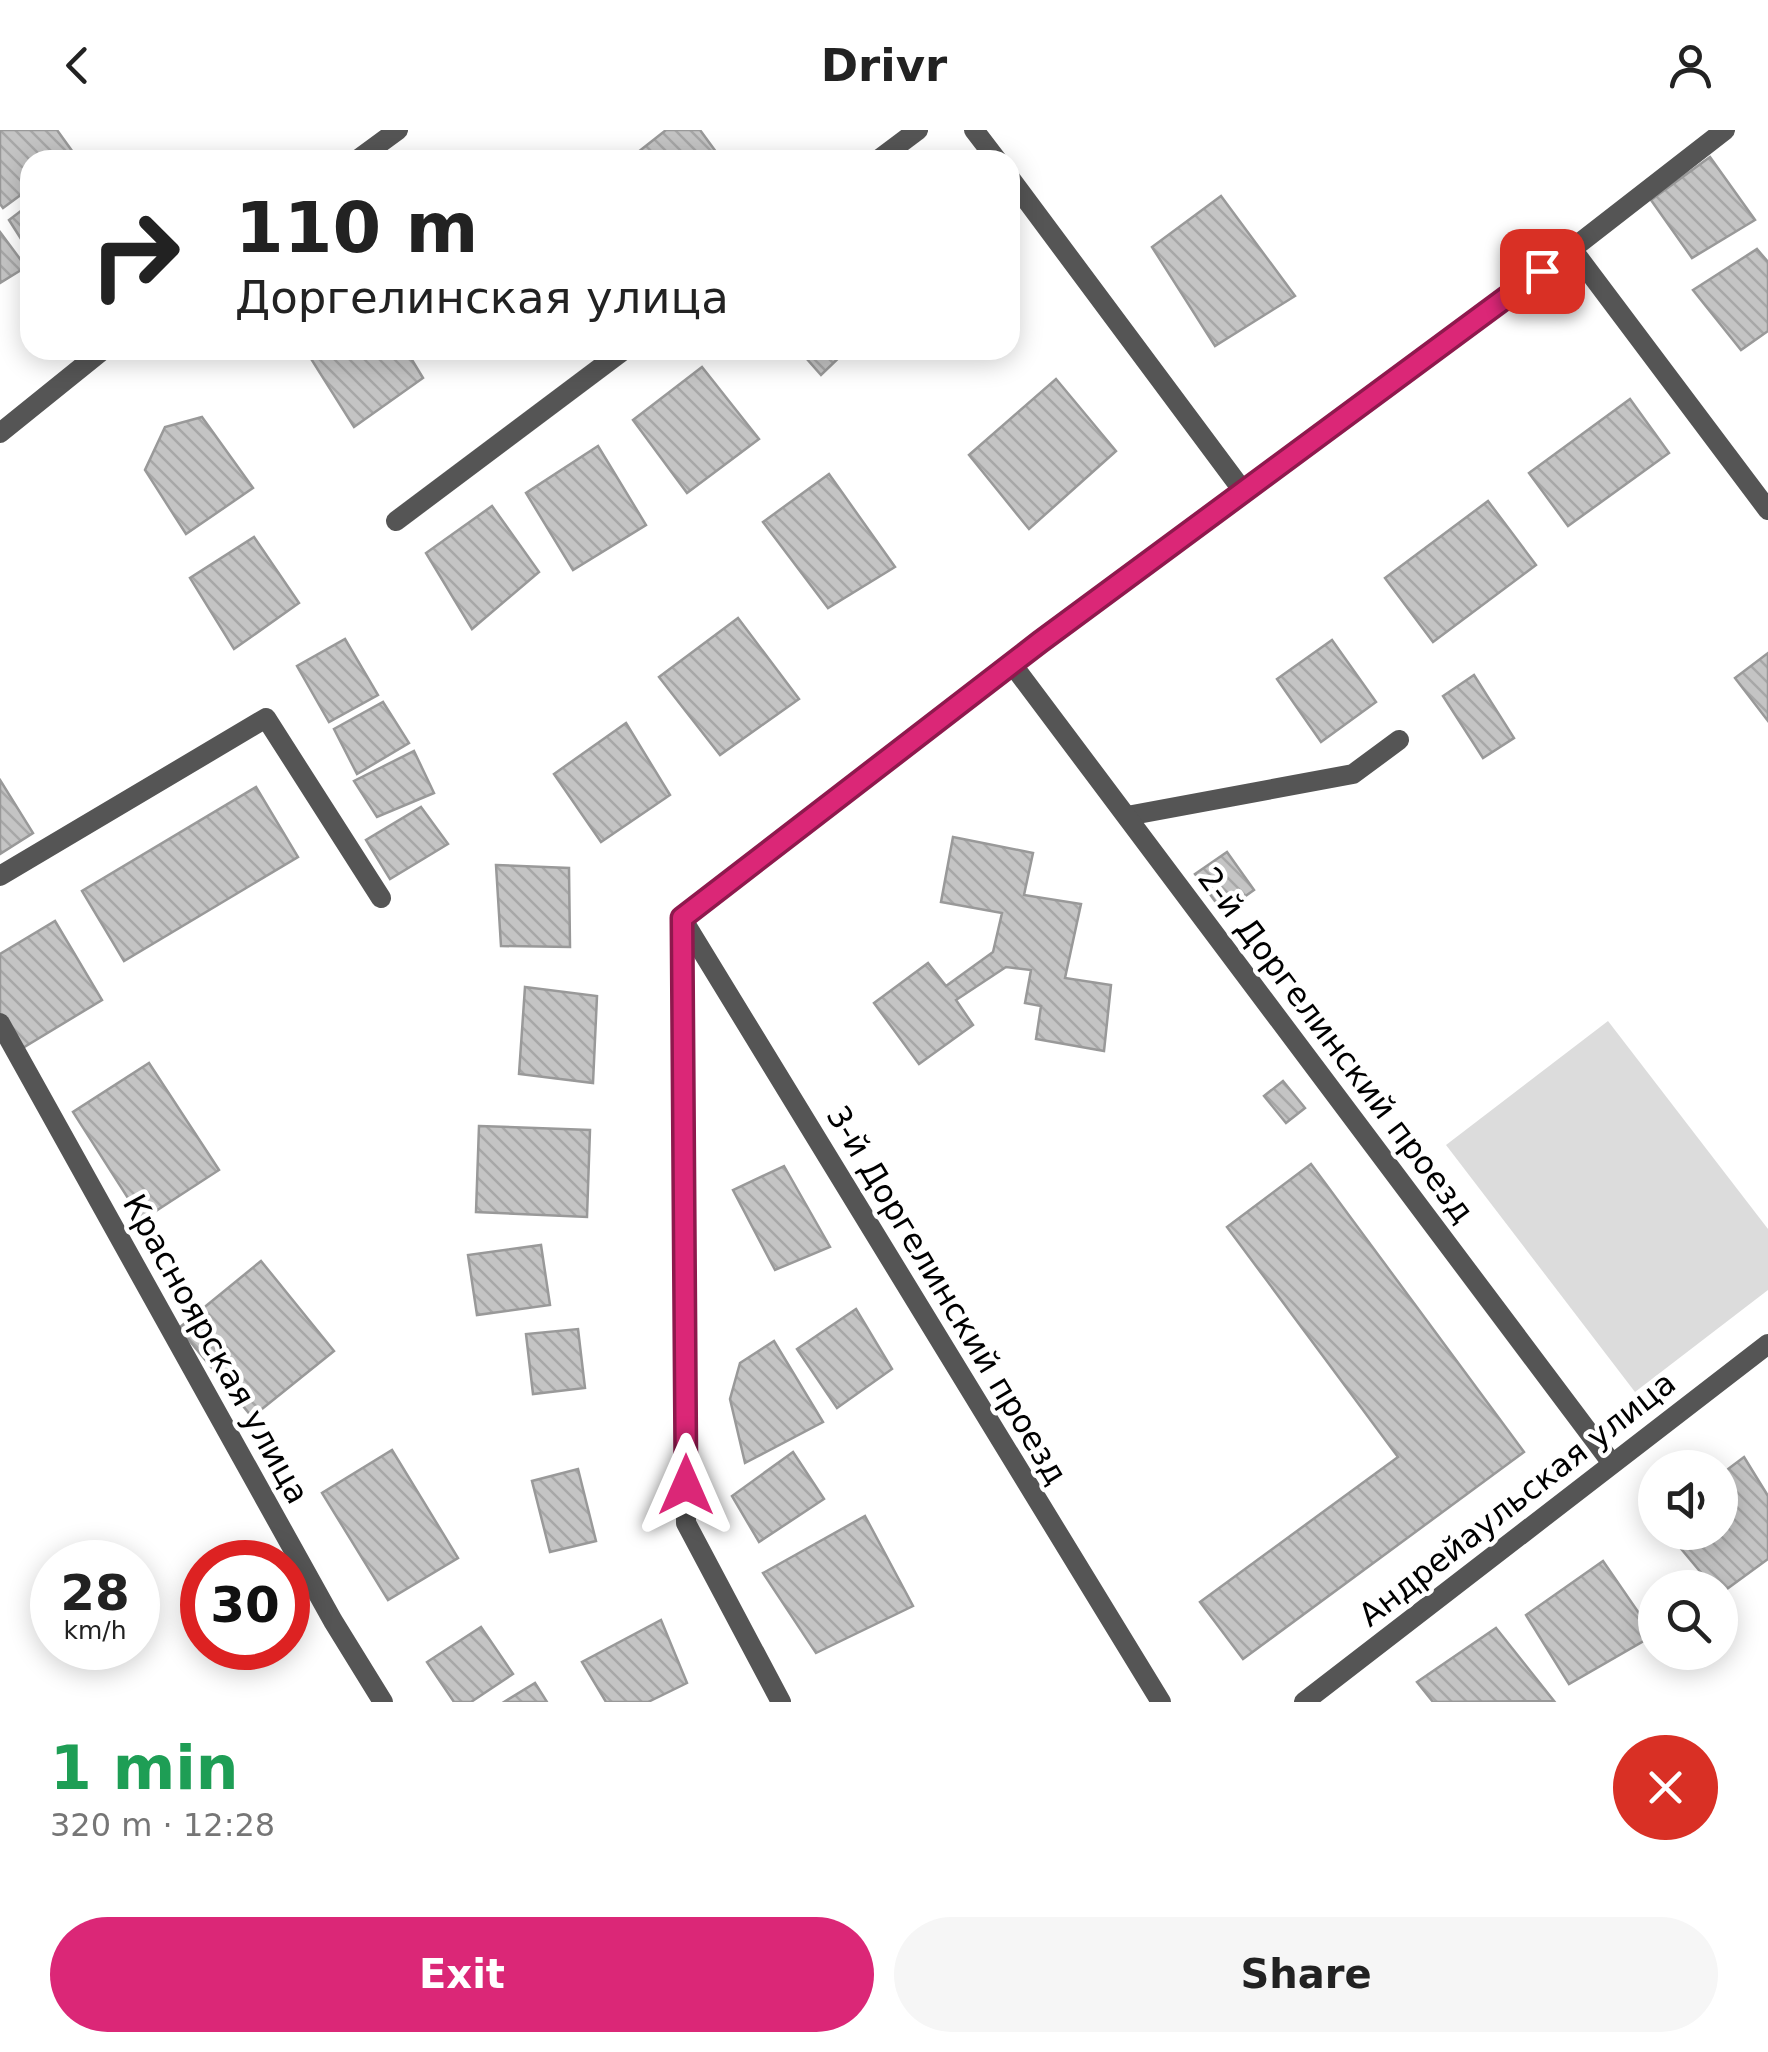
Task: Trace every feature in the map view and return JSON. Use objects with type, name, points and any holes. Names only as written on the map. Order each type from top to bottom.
[{"type":"street","points":[[371,150],[398,130]]},
{"type":"street","points":[[891,150],[918,130]]},
{"type":"street","points":[[782,1702],[686,1523],[682,918],[1012,664],[1572,249],[1725,130]]},
{"type":"street","points":[[1020,191],[1243,491]]},
{"type":"street","points":[[1572,249],[1768,510]]},
{"type":"street","points":[[0,432],[90,360]]},
{"type":"street","points":[[396,520],[611,360]]},
{"type":"street","name":"2-й Доргелинский проезд","points":[[1012,664],[1612,1462]]},
{"type":"street","points":[[0,876],[266,718],[380,898]]},
{"type":"street","points":[[1127,816],[1354,774],[1399,740]]},
{"type":"street","name":"3-й Доргелинский проезд","points":[[682,918],[1160,1702]]},
{"type":"street","name":"Красноярская улица","points":[[0,1023],[333,1621],[383,1702]]},
{"type":"street","name":"Андрейаульская улица","points":[[1304,1702],[1768,1344]]},
{"type":"shaded area","points":[[1608,1021],[1768,1229],[1768,1290],[1635,1392],[1446,1145]]},
{"type":"building","points":[[0,130],[57,130],[71,150],[20,150],[20,195],[3,208]]},
{"type":"building","points":[[666,130],[700,130],[715,150],[641,150]]},
{"type":"building","points":[[1710,157],[1755,220],[1692,258],[1651,200]]},
{"type":"building","points":[[1221,196],[1295,296],[1215,346],[1152,247]]},
{"type":"building","points":[[20,212],[20,237],[9,220]]},
{"type":"building","points":[[0,232],[20,259],[20,271],[0,283]]},
{"type":"building","points":[[1757,249],[1768,262],[1768,331],[1741,350],[1693,290]]},
{"type":"building","points":[[312,360],[412,360],[423,378],[354,427]]},
{"type":"building","points":[[808,360],[837,360],[821,375]]},
{"type":"building","points":[[702,367],[759,439],[687,493],[633,420]]},
{"type":"building","points":[[1056,379],[1116,451],[1029,529],[969,455]]},
{"type":"building","points":[[1630,399],[1669,453],[1568,526],[1529,473]]},
{"type":"building","points":[[202,417],[253,488],[186,534],[145,470],[165,427]]},
{"type":"building","points":[[598,446],[646,525],[573,570],[526,493]]},
{"type":"building","points":[[829,474],[895,567],[828,608],[763,522]]},
{"type":"building","points":[[1488,501],[1536,565],[1433,642],[1385,578]]},
{"type":"building","points":[[492,506],[539,572],[472,629],[426,553]]},
{"type":"building","points":[[254,537],[299,603],[234,649],[190,578]]},
{"type":"building","points":[[738,618],[799,699],[720,755],[659,677]]},
{"type":"building","points":[[345,639],[378,695],[329,722],[297,666]]},
{"type":"building","points":[[1332,640],[1376,702],[1321,742],[1277,679]]},
{"type":"building","points":[[1768,653],[1768,721],[1735,678]]},
{"type":"building","points":[[1474,675],[1514,738],[1483,758],[1443,696]]},
{"type":"building","points":[[383,702],[409,743],[357,774],[334,729]]},
{"type":"building","points":[[626,723],[670,795],[601,842],[554,774]]},
{"type":"building","points":[[414,751],[434,793],[377,817],[354,781]]},
{"type":"building","points":[[0,780],[33,833],[0,854]]},
{"type":"building","points":[[256,787],[298,857],[124,961],[82,891]]},
{"type":"building","points":[[421,807],[448,844],[390,879],[366,840]]},
{"type":"building","points":[[953,837],[1033,853],[1024,895],[1081,904],[1065,978],[1111,985],[1104,1051],[1036,1039],[1041,1006],[1025,1003],[1031,970],[1006,967],[956,1000],[973,1025],[919,1064],[874,1003],[928,963],[946,986],[993,952],[1002,913],[941,902]]},
{"type":"building","points":[[1227,852],[1254,890],[1223,912],[1195,874]]},
{"type":"building","points":[[496,865],[569,868],[570,947],[501,946]]},
{"type":"building","points":[[55,921],[102,1000],[21,1049],[0,1014],[0,954]]},
{"type":"building","points":[[525,987],[597,996],[593,1083],[519,1074]]},
{"type":"building","points":[[149,1063],[219,1170],[142,1220],[73,1112]]},
{"type":"building","points":[[1283,1081],[1305,1108],[1286,1123],[1264,1096]]},
{"type":"building","points":[[479,1126],[590,1130],[587,1217],[476,1212]]},
{"type":"building","points":[[1311,1164],[1524,1452],[1243,1659],[1200,1602],[1398,1457],[1227,1227]]},
{"type":"building","points":[[784,1166],[830,1247],[775,1270],[733,1190]]},
{"type":"building","points":[[541,1245],[550,1305],[477,1315],[468,1255]]},
{"type":"building","points":[[261,1261],[334,1351],[252,1417],[179,1328]]},
{"type":"building","points":[[856,1309],[892,1369],[837,1408],[797,1349]]},
{"type":"building","points":[[578,1329],[585,1388],[533,1394],[526,1334]]},
{"type":"building","points":[[774,1341],[823,1422],[745,1463],[730,1399],[740,1363]]},
{"type":"building","points":[[392,1450],[458,1558],[388,1600],[322,1493]]},
{"type":"building","points":[[793,1452],[824,1499],[759,1542],[732,1496]]},
{"type":"building","points":[[1744,1457],[1768,1496],[1768,1559],[1738,1581],[1738,1570],[1699,1570],[1682,1550],[1738,1550],[1738,1462]]},
{"type":"building","points":[[578,1469],[596,1541],[550,1552],[532,1481]]},
{"type":"building","points":[[865,1516],[913,1606],[816,1653],[763,1573]]},
{"type":"building","points":[[1603,1561],[1638,1612],[1638,1644],[1569,1684],[1526,1615]]},
{"type":"building","points":[[661,1620],[687,1683],[648,1702],[606,1702],[582,1662]]},
{"type":"building","points":[[481,1627],[513,1674],[471,1702],[454,1702],[427,1662]]},
{"type":"building","points":[[1496,1628],[1554,1701],[1433,1702],[1417,1682]]},
{"type":"building","points":[[535,1683],[547,1702],[504,1702]]},
{"type":"route","points":[[686,1485],[682,918],[1040,642],[1542,271]]}]
